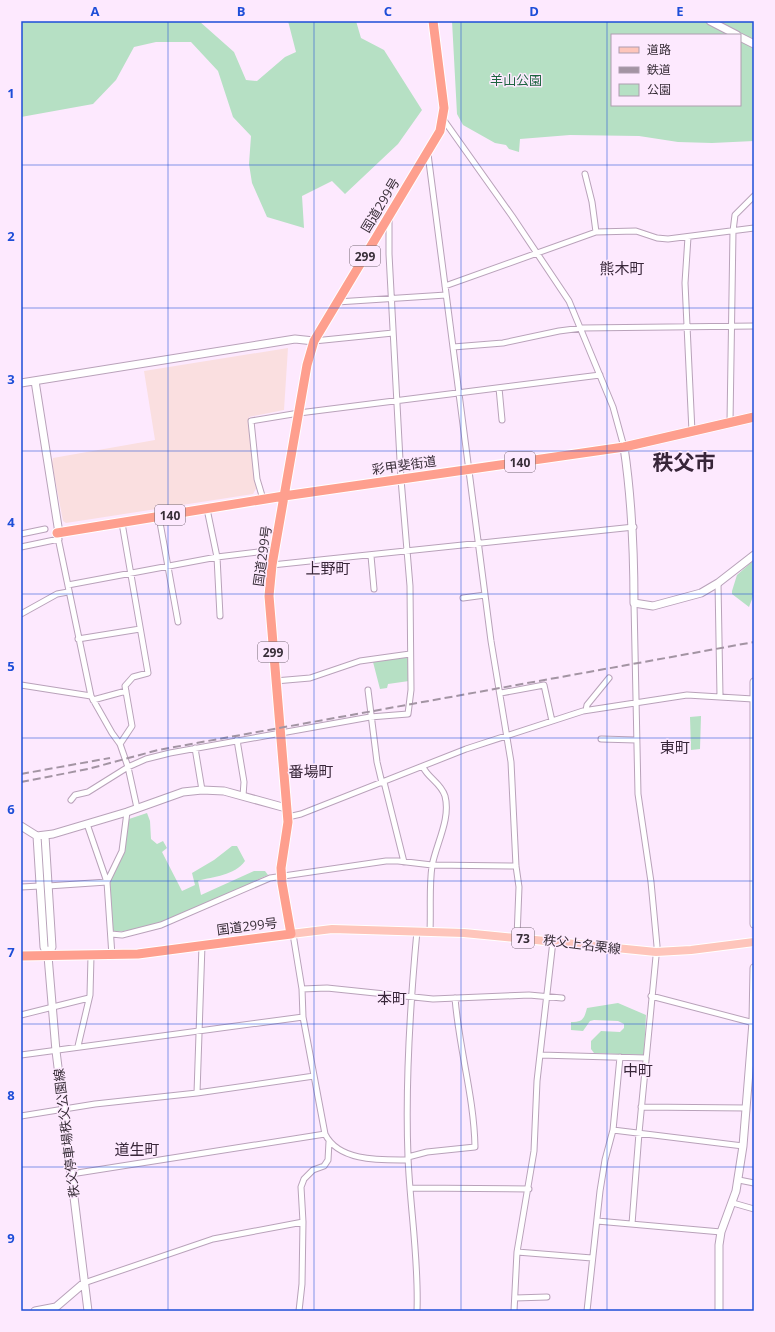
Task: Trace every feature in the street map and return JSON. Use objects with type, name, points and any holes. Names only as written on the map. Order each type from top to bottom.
[{"type":"highway","name":"国道299号","points":[[21,956],[112,956],[292,934],[281,877],[287,812],[269,596],[272,565],[307,365],[314,340],[440,131],[443,119],[443,97],[433,21]]},
{"type":"highway","name":"彩甲斐街道","points":[[58,535],[122,522],[263,499],[624,447],[754,417]]},
{"type":"main road","name":"秩父上名栗線","points":[[292,934],[332,929],[416,930],[517,937],[656,952],[691,950],[754,942]]},
{"type":"street","points":[[710,21],[735,34]]},
{"type":"street","points":[[741,38],[754,44]]},
{"type":"street","points":[[443,119],[537,252],[569,301],[582,328],[614,409],[624,447],[631,490],[634,527],[635,703],[638,794],[654,909],[656,952],[641,1107],[632,1224]]},
{"type":"street","points":[[428,153],[491,641],[508,736],[513,791],[516,866],[519,887],[517,937]]},
{"type":"street","points":[[585,174],[592,202],[596,232]]},
{"type":"street","points":[[730,422],[733,231],[735,215],[754,196]]},
{"type":"street","points":[[71,800],[75,795],[88,792],[128,767],[146,759],[281,732],[370,717],[408,714],[411,690],[410,586],[401,479],[391,299],[389,216]]},
{"type":"street","points":[[445,286],[596,232],[636,231],[657,238],[688,237],[754,228]]},
{"type":"street","points":[[688,237],[685,283],[692,432]]},
{"type":"street","points":[[337,302],[446,294]]},
{"type":"street","points":[[453,347],[503,343],[559,331],[582,328],[754,326]]},
{"type":"street","points":[[21,383],[295,339],[314,340],[393,333]]},
{"type":"street","points":[[263,499],[257,479],[251,422],[299,414],[600,375]]},
{"type":"street","points":[[35,381],[68,592],[92,698],[120,744],[128,767],[137,808]]},
{"type":"street","points":[[499,388],[502,420]]},
{"type":"street","points":[[207,509],[217,557],[220,616]]},
{"type":"street","points":[[159,516],[178,622]]},
{"type":"street","points":[[120,744],[132,726],[125,686],[133,678],[148,673],[122,522]]},
{"type":"street","points":[[272,565],[371,556],[634,527]]},
{"type":"street","points":[[21,534],[45,529]]},
{"type":"street","points":[[21,547],[58,535]]},
{"type":"street","points":[[68,585],[217,557],[275,550]]},
{"type":"street","points":[[634,603],[653,606],[701,593],[718,583],[754,555]]},
{"type":"street","points":[[371,556],[374,589]]},
{"type":"street","points":[[718,583],[720,696]]},
{"type":"street","points":[[21,614],[57,594],[68,592]]},
{"type":"street","points":[[463,598],[485,595]]},
{"type":"street","points":[[78,639],[140,629]]},
{"type":"street","points":[[275,681],[310,678],[360,661],[410,654]]},
{"type":"street","points":[[586,710],[587,705],[609,678]]},
{"type":"street","points":[[754,682],[754,924]]},
{"type":"street","points":[[21,685],[92,698],[126,691]]},
{"type":"street","points":[[501,692],[544,685],[552,721]]},
{"type":"street","points":[[368,690],[370,717],[383,782],[404,862]]},
{"type":"street","points":[[21,826],[41,836],[126,812],[183,792],[202,790],[224,791],[243,796],[287,812],[301,814],[466,750],[586,710],[687,695],[753,699]]},
{"type":"street","points":[[601,738],[636,740]]},
{"type":"street","points":[[237,740],[244,782],[243,796]]},
{"type":"street","points":[[195,748],[202,790]]},
{"type":"street","points":[[423,767],[426,773],[436,781],[445,796],[445,811],[441,837],[432,865],[430,931]]},
{"type":"street","points":[[107,882],[122,851],[126,812]]},
{"type":"street","points":[[87,824],[107,882],[112,956]]},
{"type":"street","name":"秩父停車場秩父公園線","points":[[41,836],[40,886],[44,947],[48,956],[56,1051],[88,1311]]},
{"type":"street","name":"秩父停車場秩父公園線","points":[[41,836],[48,886],[52,947],[48,956]]},
{"type":"street","points":[[111,934],[122,935],[161,925],[265,879],[386,861],[432,865],[516,866]]},
{"type":"street","points":[[48,886],[107,882]]},
{"type":"street","points":[[21,887],[40,886]]},
{"type":"street","points":[[416,930],[410,996],[408,1159],[411,1188],[417,1311]]},
{"type":"street","points":[[292,934],[302,989],[303,1017],[325,1134],[329,1142],[341,1151],[372,1160],[408,1159],[427,1152],[475,1147],[473,1106],[458,1026],[455,998]]},
{"type":"street","points":[[514,1311],[517,1252],[529,1189],[534,1151],[535,1106],[553,941]]},
{"type":"street","points":[[197,1093],[198,1032],[202,996],[202,945]]},
{"type":"street","points":[[78,1046],[89,998],[91,956]]},
{"type":"street","points":[[719,1311],[719,1245],[721,1232],[733,1203],[739,1180],[743,1146],[754,1022],[754,968]]},
{"type":"street","points":[[302,989],[327,988],[433,999],[529,995],[562,998]]},
{"type":"street","points":[[651,996],[754,1022]]},
{"type":"street","points":[[21,1015],[89,998]]},
{"type":"street","points":[[21,1055],[56,1051],[78,1046],[198,1032],[303,1017]]},
{"type":"street","points":[[540,1055],[646,1058]]},
{"type":"street","points":[[587,1311],[592,1258],[605,1160],[613,1130],[620,1057]]},
{"type":"street","points":[[21,1116],[95,1104],[197,1093],[314,1076]]},
{"type":"street","points":[[641,1107],[746,1108]]},
{"type":"street","points":[[613,1130],[743,1146]]},
{"type":"street","points":[[72,1174],[325,1134]]},
{"type":"street","points":[[299,1311],[302,1284],[303,1222],[301,1187],[304,1179],[312,1170],[324,1166],[328,1160],[329,1142]]},
{"type":"street","points":[[739,1180],[754,1183]]},
{"type":"street","points":[[411,1188],[529,1189]]},
{"type":"street","points":[[733,1203],[754,1209]]},
{"type":"street","points":[[597,1221],[721,1232]]},
{"type":"street","points":[[35,1311],[56,1307],[84,1283],[213,1239],[303,1222]]},
{"type":"street","points":[[517,1252],[592,1258]]},
{"type":"street","points":[[515,1298],[547,1297]]},
{"type":"shaded area","points":[[288,348],[284,410],[249,417],[257,487],[253,494],[66,523],[63,521],[52,463],[53,458],[155,440],[144,371]]},
{"type":"green space","points":[[21,21],[199,21],[234,52],[246,80],[257,81],[285,57],[296,52],[288,21],[356,21],[361,38],[384,50],[422,110],[398,144],[345,194],[332,181],[302,196],[304,228],[267,217],[252,183],[249,164],[251,136],[233,117],[218,71],[191,42],[156,42],[134,47],[116,80],[93,104],[21,117]]},
{"type":"green space","name":"羊山公園","points":[[452,21],[754,21],[754,141],[712,143],[678,142],[639,136],[570,135],[520,139],[519,152],[509,149],[506,145],[495,143],[463,125],[457,114]]},
{"type":"green space","points":[[754,560],[754,594],[749,607],[732,594],[732,591],[737,575]]},
{"type":"green space","points":[[408,657],[409,681],[388,684],[387,688],[380,689],[373,662]]},
{"type":"green space","points":[[701,716],[700,749],[691,750],[690,717]]},
{"type":"green space","points":[[147,813],[150,821],[151,839],[157,844],[163,841],[167,848],[162,852],[182,891],[195,885],[192,873],[214,860],[232,846],[237,846],[245,861],[230,873],[198,881],[201,895],[254,871],[265,871],[268,875],[193,910],[155,924],[115,932],[112,929],[110,879],[124,852],[129,819]]},
{"type":"green space","points":[[618,1003],[646,1015],[644,1055],[594,1053],[591,1049],[591,1041],[601,1031],[620,1032],[624,1028],[624,1024],[618,1021],[594,1020],[590,1021],[583,1031],[571,1030],[571,1022],[581,1020],[585,1015],[587,1008]]},
{"type":"railway","points":[[21,782],[88,769],[158,750],[754,642]]},
{"type":"railway","points":[[21,774],[110,758]]},
{"type":"district","name":"熊木町","points":[[622,268]]},
{"type":"district","name":"秩父市","points":[[684,462]]},
{"type":"district","name":"上野町","points":[[328,568]]},
{"type":"district","name":"東町","points":[[675,747]]},
{"type":"district","name":"番場町","points":[[311,771]]},
{"type":"district","name":"本町","points":[[392,998]]},
{"type":"district","name":"中町","points":[[638,1070]]},
{"type":"district","name":"道生町","points":[[137,1149]]}]
